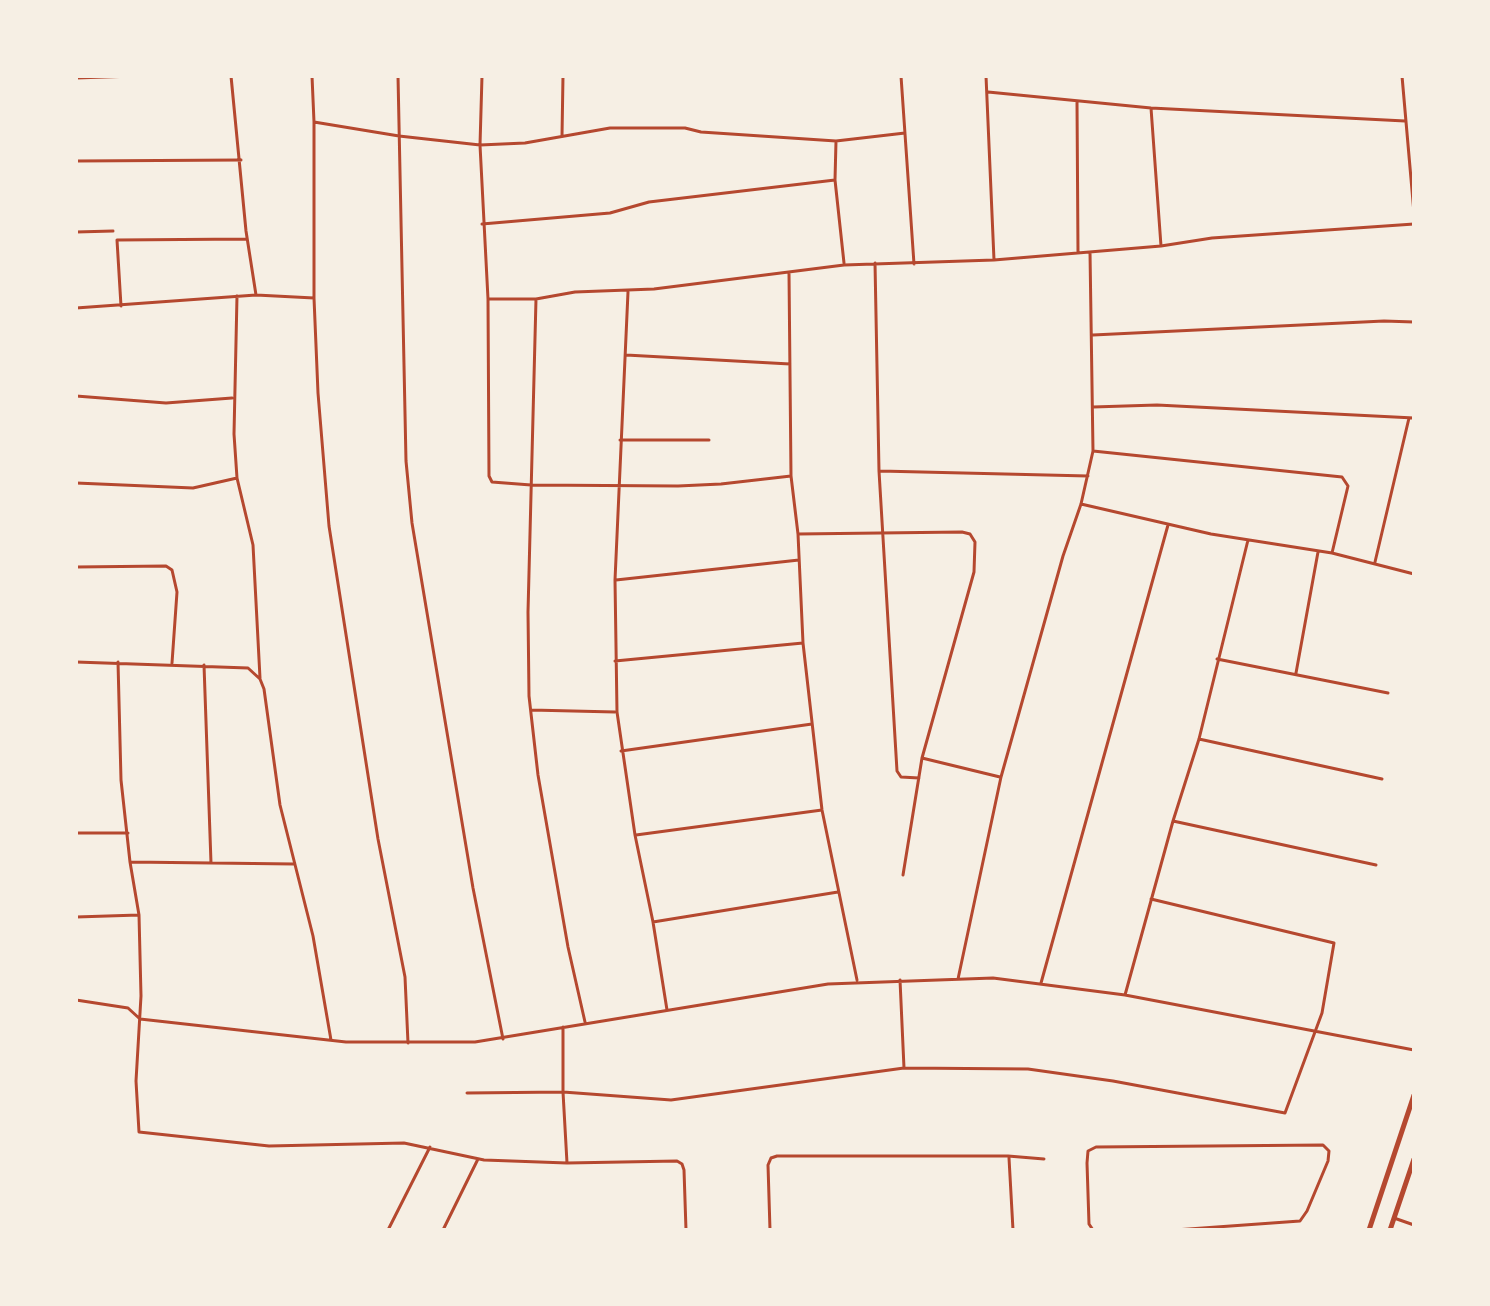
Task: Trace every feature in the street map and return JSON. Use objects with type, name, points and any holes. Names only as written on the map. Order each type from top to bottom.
[{"type":"highway","points":[[1369,1230],[1414,1095]]},
{"type":"highway","points":[[1390,1230],[1414,1159]]},
{"type":"street","points":[[76,78],[134,76]]},
{"type":"street","points":[[231,76],[247,239],[256,295]]},
{"type":"street","points":[[312,76],[314,298],[329,526],[378,839],[405,977],[408,1043]]},
{"type":"street","points":[[398,76],[406,461],[412,523],[473,888],[503,1039]]},
{"type":"street","points":[[482,76],[480,145],[488,299],[489,476],[492,482],[531,485],[721,484],[791,476]]},
{"type":"street","points":[[562,137],[563,76]]},
{"type":"street","points":[[901,76],[914,264]]},
{"type":"street","points":[[986,76],[994,260]]},
{"type":"street","points":[[1402,76],[1414,213]]},
{"type":"street","points":[[988,92],[1151,108],[1405,121]]},
{"type":"street","points":[[1077,102],[1078,253]]},
{"type":"street","points":[[1151,108],[1161,246]]},
{"type":"street","points":[[314,122],[480,145],[525,143],[610,128],[685,128],[701,132],[836,141],[905,133]]},
{"type":"street","points":[[836,141],[835,180],[844,265]]},
{"type":"street","points":[[76,161],[241,160]]},
{"type":"street","points":[[482,224],[610,213],[649,202],[835,180]]},
{"type":"street","points":[[488,299],[536,299],[575,292],[628,292],[844,265],[994,260],[1161,246],[1212,238],[1414,224]]},
{"type":"street","points":[[76,232],[113,231]]},
{"type":"street","points":[[121,306],[117,240],[247,239]]},
{"type":"street","points":[[958,979],[1001,777],[1063,556],[1081,504],[1093,451],[1090,252]]},
{"type":"street","points":[[875,263],[879,471],[898,774],[919,778]]},
{"type":"street","points":[[789,273],[791,476],[798,534],[803,643],[822,810],[857,981]]},
{"type":"street","points":[[628,292],[615,580],[617,712],[635,835],[667,1010]]},
{"type":"street","points":[[76,308],[256,295],[314,298]]},
{"type":"street","points":[[237,296],[233,398],[237,478],[253,545],[260,679],[280,805],[313,936],[331,1040]]},
{"type":"street","points":[[536,299],[528,612],[531,710],[538,775],[568,947],[585,1023]]},
{"type":"street","points":[[1093,335],[1414,322]]},
{"type":"street","points":[[626,355],[790,364]]},
{"type":"street","points":[[76,396],[166,403],[233,398]]},
{"type":"street","points":[[1093,407],[1157,405],[1412,418],[1375,562]]},
{"type":"street","points":[[620,440],[709,440]]},
{"type":"street","points":[[1093,451],[1342,477],[1348,486],[1332,553]]},
{"type":"street","points":[[879,471],[1088,476]]},
{"type":"street","points":[[76,483],[193,488],[237,478]]},
{"type":"street","points":[[1081,504],[1168,525],[1375,562],[1414,574]]},
{"type":"street","points":[[1041,983],[1168,525]]},
{"type":"street","points":[[798,534],[962,532],[970,534],[975,542],[974,572],[922,758],[903,875]]},
{"type":"street","points":[[1125,995],[1199,739],[1248,540]]},
{"type":"street","points":[[1296,673],[1318,552]]},
{"type":"street","points":[[615,580],[799,560]]},
{"type":"street","points":[[76,567],[166,566],[172,570],[177,592],[172,663]]},
{"type":"street","points":[[615,661],[803,643]]},
{"type":"street","points":[[1217,659],[1388,693]]},
{"type":"street","points":[[76,662],[248,668],[260,679]]},
{"type":"street","points":[[118,662],[121,780],[139,915],[140,1019],[136,1081],[139,1132],[269,1146],[377,1143],[430,1147],[478,1159],[567,1163],[677,1161],[682,1164],[686,1230]]},
{"type":"street","points":[[204,665],[211,863]]},
{"type":"street","points":[[531,710],[617,712]]},
{"type":"street","points":[[621,751],[812,724]]},
{"type":"street","points":[[1199,739],[1382,779]]},
{"type":"street","points":[[922,758],[1001,777]]},
{"type":"street","points":[[635,835],[822,810]]},
{"type":"street","points":[[1173,821],[1376,865]]},
{"type":"street","points":[[76,833],[128,833]]},
{"type":"street","points":[[130,862],[296,864]]},
{"type":"street","points":[[653,922],[838,892]]},
{"type":"street","points":[[467,1093],[563,1092],[671,1100],[904,1068],[1028,1069],[1113,1081],[1285,1113],[1328,990],[1334,943],[1151,899]]},
{"type":"street","points":[[76,917],[139,915]]},
{"type":"street","points":[[76,1000],[128,1008],[140,1019],[331,1040],[408,1043],[503,1039],[585,1023],[857,981],[993,978],[1125,995],[1414,1050]]},
{"type":"street","points":[[900,980],[904,1068]]},
{"type":"street","points":[[563,1027],[567,1163]]},
{"type":"street","points":[[1093,1230],[1089,1224],[1087,1163],[1088,1151],[1096,1147],[1323,1145],[1329,1151],[1323,1174],[1300,1221],[1175,1230]]},
{"type":"street","points":[[388,1230],[430,1147]]},
{"type":"street","points":[[770,1230],[768,1165],[771,1158],[777,1156],[1008,1156],[1044,1159]]},
{"type":"street","points":[[1008,1156],[1013,1230]]},
{"type":"street","points":[[443,1230],[478,1159]]},
{"type":"street","points":[[1394,1218],[1414,1225]]}]
